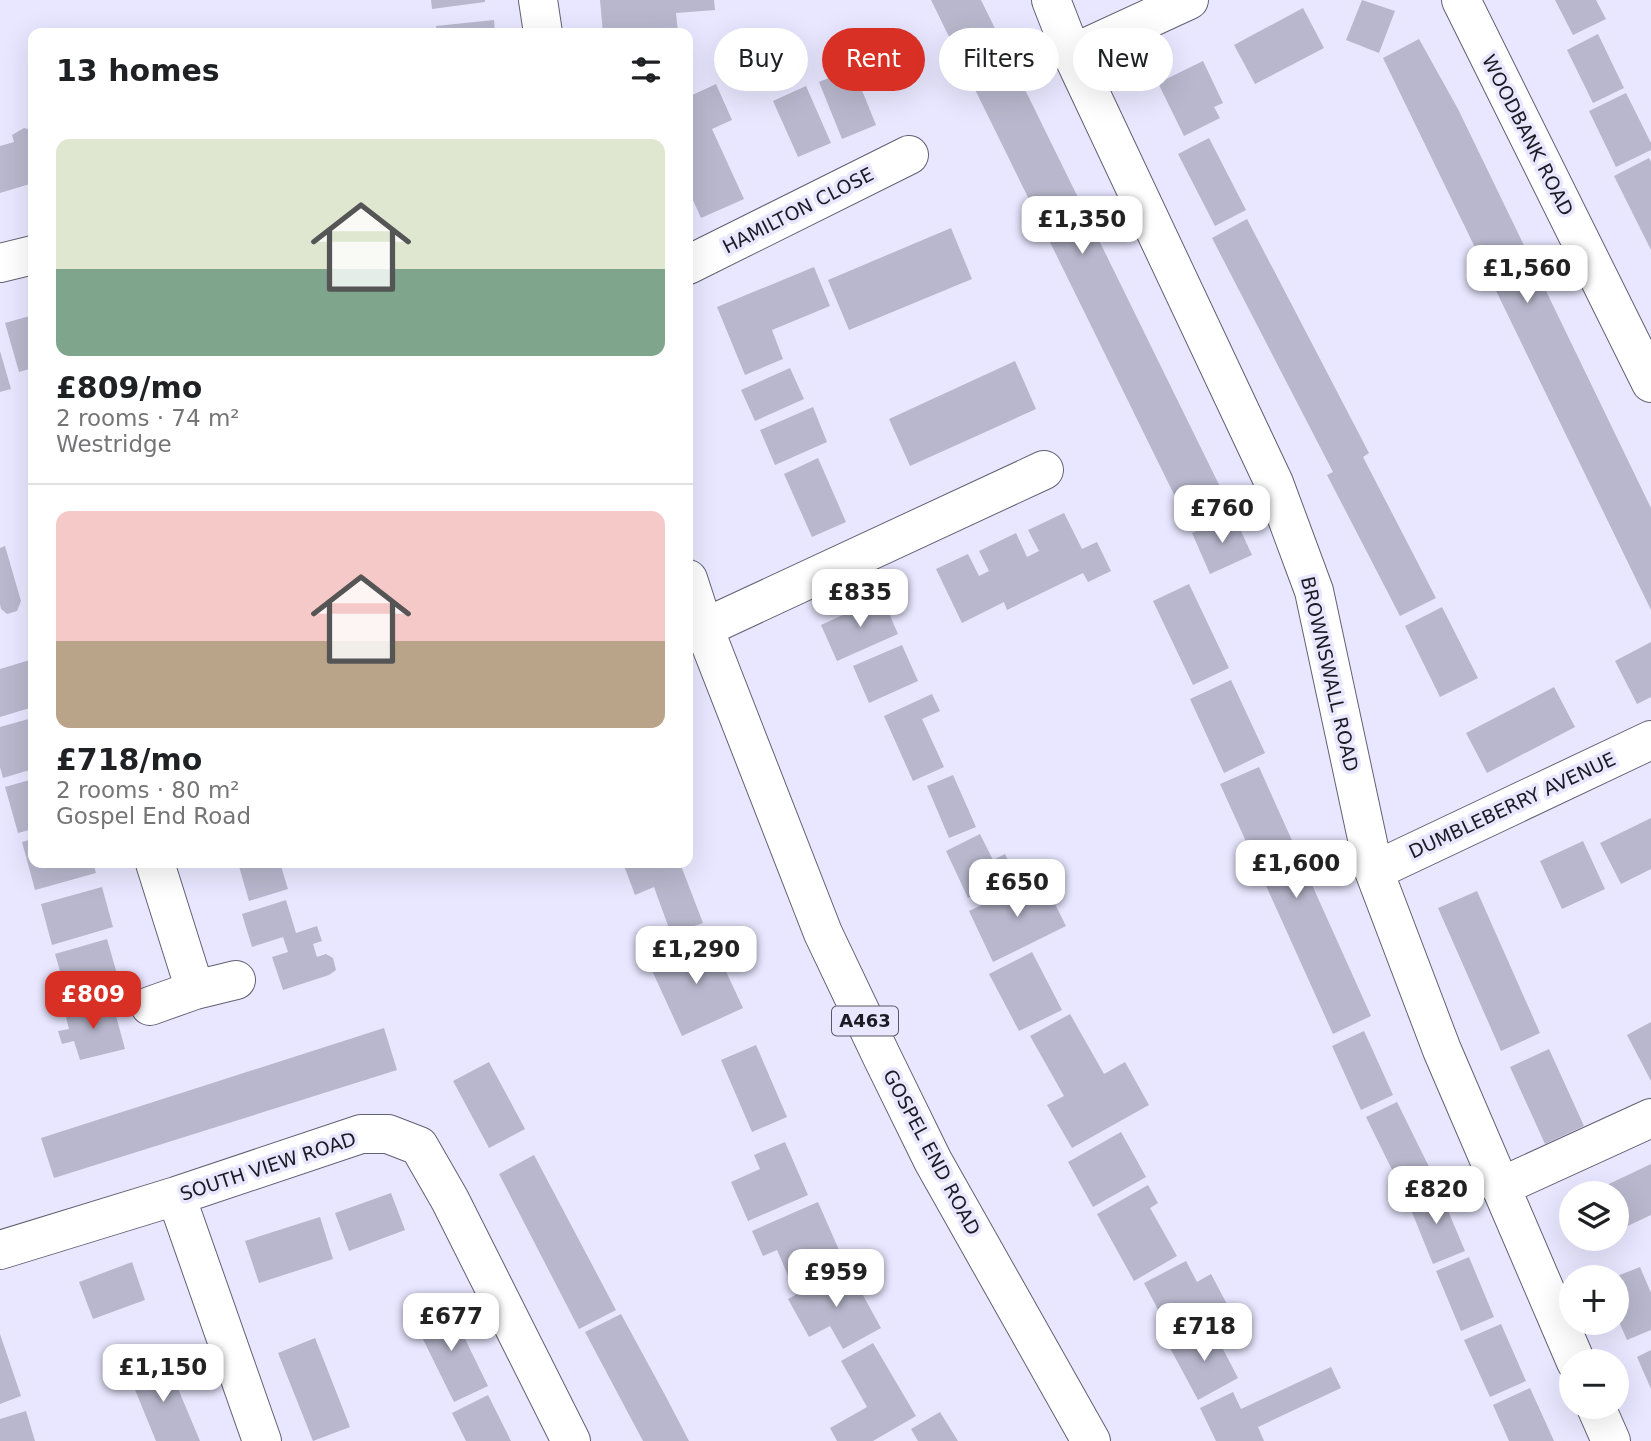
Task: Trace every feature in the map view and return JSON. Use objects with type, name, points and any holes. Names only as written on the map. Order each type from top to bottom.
[{"type":"street","points":[[538,0],[542,28]]},
{"type":"street","name":"BROWNSWALL ROAD","points":[[1051,0],[1072,54],[1274,483],[1314,591],[1374,871],[1442,1050],[1570,1349]]},
{"type":"street","points":[[1072,54],[1189,0]]},
{"type":"street","name":"WOODBANK ROAD","points":[[1461,0],[1651,383]]},
{"type":"street","name":"HAMILTON CLOSE","points":[[693,263],[909,155]]},
{"type":"street","points":[[0,263],[28,256]]},
{"type":"street","points":[[704,628],[1044,470]]},
{"type":"street","name":"GOSPEL END ROAD","points":[[693,594],[823,933],[933,1161],[1091,1441]]},
{"type":"street","name":"DUMBLEBERRY AVENUE","points":[[1374,871],[1651,740]]},
{"type":"street","points":[[157,868],[195,990]]},
{"type":"street","points":[[149,1006],[195,990],[236,980]]},
{"type":"street","points":[[1500,1186],[1651,1118]]},
{"type":"street","name":"SOUTH VIEW ROAD","points":[[0,1250],[176,1196],[361,1134],[388,1134],[419,1146],[450,1200],[571,1441]]},
{"type":"street","points":[[176,1196],[262,1441]]},
{"type":"street","points":[[1601,1419],[1611,1441]]},
{"type":"building","points":[[431,0],[485,0],[485,2],[432,9]]},
{"type":"building","points":[[600,0],[714,0],[715,10],[676,13],[678,28],[603,28]]},
{"type":"building","points":[[931,0],[981,0],[995,28],[945,28]]},
{"type":"building","points":[[1362,0],[1395,11],[1379,53],[1346,40]]},
{"type":"building","points":[[1555,0],[1596,0],[1606,19],[1573,35]]},
{"type":"building","points":[[1303,8],[1324,48],[1255,84],[1234,45]]},
{"type":"building","points":[[494,20],[495,28],[436,28]]},
{"type":"building","points":[[1598,34],[1624,88],[1593,103],[1567,50]]},
{"type":"building","points":[[1419,39],[1458,109],[1651,508],[1651,610],[1383,58]]},
{"type":"building","points":[[1203,61],[1223,103],[1214,107],[1220,118],[1184,136],[1162,91],[1173,91],[1173,76]]},
{"type":"building","points":[[714,85],[714,91],[719,91],[732,120],[712,129],[744,199],[701,218],[693,200],[693,95]]},
{"type":"building","points":[[795,91],[808,91],[831,143],[798,157],[773,101]]},
{"type":"building","points":[[823,91],[862,91],[876,125],[842,139]]},
{"type":"building","points":[[976,91],[1026,91],[1228,503],[1188,523]]},
{"type":"building","points":[[1626,93],[1651,143],[1651,150],[1616,167],[1589,111]]},
{"type":"building","points":[[24,128],[28,129],[28,185],[0,193],[0,146],[14,142],[12,135]]},
{"type":"building","points":[[1209,138],[1246,210],[1215,226],[1178,154]]},
{"type":"building","points":[[1649,158],[1651,162],[1651,250],[1614,176]]},
{"type":"building","points":[[1247,219],[1369,453],[1363,457],[1436,598],[1400,616],[1327,475],[1333,472],[1212,238]]},
{"type":"building","points":[[951,228],[972,279],[849,330],[828,280]]},
{"type":"building","points":[[814,267],[830,306],[772,330],[783,359],[745,375],[717,307]]},
{"type":"building","points":[[28,316],[28,369],[19,372],[5,323]]},
{"type":"building","points":[[0,351],[11,389],[0,392]]},
{"type":"building","points":[[1015,361],[1036,409],[910,466],[889,419]]},
{"type":"building","points":[[790,368],[804,399],[755,421],[741,390]]},
{"type":"building","points":[[813,407],[827,442],[775,465],[760,430]]},
{"type":"building","points":[[818,458],[846,522],[812,537],[784,474]]},
{"type":"building","points":[[1064,513],[1082,549],[1097,542],[1111,571],[1088,582],[1083,573],[1007,610],[1004,602],[962,623],[936,569],[968,554],[979,576],[989,571],[979,551],[1016,533],[1027,557],[1039,551],[1028,530]]},
{"type":"building","points":[[1234,516],[1252,555],[1210,574],[1192,533]]},
{"type":"building","points":[[5,546],[21,601],[17,611],[7,614],[0,604],[0,548]]},
{"type":"building","points":[[1189,584],[1229,668],[1193,685],[1153,601]]},
{"type":"building","points":[[882,597],[898,634],[837,661],[821,625]]},
{"type":"building","points":[[1442,607],[1478,678],[1440,697],[1405,626]]},
{"type":"building","points":[[1651,642],[1651,697],[1637,704],[1615,661]]},
{"type":"building","points":[[902,645],[918,681],[869,703],[853,666]]},
{"type":"building","points":[[28,661],[28,709],[0,717],[0,669]]},
{"type":"building","points":[[1231,680],[1265,753],[1224,773],[1190,699]]},
{"type":"building","points":[[1554,687],[1575,727],[1487,773],[1466,733]]},
{"type":"building","points":[[932,694],[940,711],[922,719],[944,767],[913,781],[884,716]]},
{"type":"building","points":[[28,719],[28,770],[3,778],[0,767],[0,727]]},
{"type":"building","points":[[1259,767],[1371,1016],[1333,1034],[1220,784]]},
{"type":"building","points":[[953,775],[976,827],[949,838],[927,786]]},
{"type":"building","points":[[28,780],[28,830],[18,833],[5,787]]},
{"type":"building","points":[[1651,818],[1651,869],[1621,884],[1600,843]]},
{"type":"building","points":[[980,834],[993,860],[1005,854],[1015,875],[968,898],[946,851]]},
{"type":"building","points":[[28,840],[28,864],[22,842]]},
{"type":"building","points":[[1583,841],[1605,889],[1562,909],[1540,861]]},
{"type":"building","points":[[29,868],[94,868],[96,873],[35,890]]},
{"type":"building","points":[[239,868],[282,868],[288,889],[249,901]]},
{"type":"building","points":[[625,868],[682,868],[703,923],[671,934],[654,887],[635,895]]},
{"type":"building","points":[[1041,876],[1066,926],[993,962],[969,911]]},
{"type":"building","points":[[102,887],[113,927],[52,945],[41,904]]},
{"type":"building","points":[[1477,891],[1540,1033],[1501,1051],[1438,908]]},
{"type":"building","points":[[286,900],[296,933],[317,926],[322,941],[313,944],[317,957],[326,954],[333,958],[336,970],[329,975],[283,990],[272,957],[288,952],[283,937],[252,947],[242,914]]},
{"type":"building","points":[[710,937],[743,1008],[682,1036],[649,964]]},
{"type":"building","points":[[107,939],[119,981],[67,995],[55,954]]},
{"type":"building","points":[[1032,952],[1062,1010],[1019,1031],[989,974]]},
{"type":"building","points":[[112,1001],[125,1049],[80,1060],[74,1041],[62,1044],[58,1031],[69,1029],[65,1013]]},
{"type":"building","points":[[1070,1014],[1104,1074],[1125,1062],[1149,1105],[1072,1148],[1047,1105],[1064,1096],[1030,1036]]},
{"type":"building","points":[[1651,1022],[1651,1081],[1627,1035]]},
{"type":"building","points":[[384,1028],[397,1070],[54,1178],[41,1138]]},
{"type":"building","points":[[1364,1031],[1393,1095],[1361,1110],[1332,1046]]},
{"type":"building","points":[[756,1045],[787,1117],[752,1132],[721,1060]]},
{"type":"building","points":[[1549,1049],[1584,1126],[1545,1144],[1510,1067]]},
{"type":"building","points":[[489,1062],[525,1129],[489,1148],[453,1081]]},
{"type":"building","points":[[1397,1102],[1435,1179],[1404,1194],[1366,1117]]},
{"type":"building","points":[[1121,1132],[1146,1177],[1093,1207],[1068,1162]]},
{"type":"building","points":[[785,1142],[808,1195],[748,1221],[731,1182],[760,1169],[754,1155]]},
{"type":"building","points":[[534,1155],[616,1310],[579,1329],[499,1174]]},
{"type":"building","points":[[1651,1164],[1651,1215],[1629,1225],[1629,1181],[1615,1181]]},
{"type":"building","points":[[1148,1185],[1158,1203],[1150,1208],[1177,1256],[1134,1281],[1097,1214]]},
{"type":"building","points":[[1438,1187],[1465,1251],[1433,1264],[1407,1200]]},
{"type":"building","points":[[391,1193],[405,1230],[349,1251],[335,1213]]},
{"type":"building","points":[[818,1202],[842,1257],[790,1280],[777,1250],[763,1256],[752,1231]]},
{"type":"building","points":[[320,1217],[333,1259],[259,1283],[245,1241]]},
{"type":"building","points":[[1469,1257],[1494,1317],[1461,1331],[1436,1271]]},
{"type":"building","points":[[1186,1261],[1197,1282],[1211,1274],[1229,1308],[1173,1338],[1144,1283]]},
{"type":"building","points":[[132,1262],[145,1300],[93,1319],[79,1282]]},
{"type":"building","points":[[847,1266],[881,1328],[843,1349],[830,1326],[809,1337],[788,1299]]},
{"type":"building","points":[[1640,1267],[1651,1293],[1651,1330],[1627,1340],[1625,1335],[1629,1335],[1629,1271]]},
{"type":"building","points":[[448,1304],[488,1386],[454,1402],[414,1321]]},
{"type":"building","points":[[621,1314],[689,1441],[643,1441],[585,1332]]},
{"type":"building","points":[[1501,1324],[1526,1381],[1490,1397],[1464,1340]]},
{"type":"building","points":[[1211,1326],[1238,1378],[1198,1400],[1170,1348]]},
{"type":"building","points":[[0,1334],[21,1396],[0,1404]]},
{"type":"building","points":[[315,1338],[350,1427],[313,1441],[278,1353]]},
{"type":"building","points":[[873,1343],[916,1416],[873,1441],[837,1441],[830,1428],[867,1407],[841,1361]]},
{"type":"building","points":[[1651,1350],[1651,1389],[1637,1357]]},
{"type":"building","points":[[166,1360],[200,1441],[156,1441],[129,1375]]},
{"type":"building","points":[[1331,1367],[1341,1388],[1258,1427],[1264,1441],[1216,1441],[1200,1408],[1233,1392],[1241,1409]]},
{"type":"building","points":[[1530,1388],[1554,1441],[1509,1441],[1493,1405]]},
{"type":"building","points":[[488,1395],[511,1441],[466,1441],[452,1413]]},
{"type":"building","points":[[26,1411],[35,1441],[0,1441],[0,1419]]},
{"type":"building","points":[[940,1412],[958,1441],[918,1441],[911,1429]]}]
